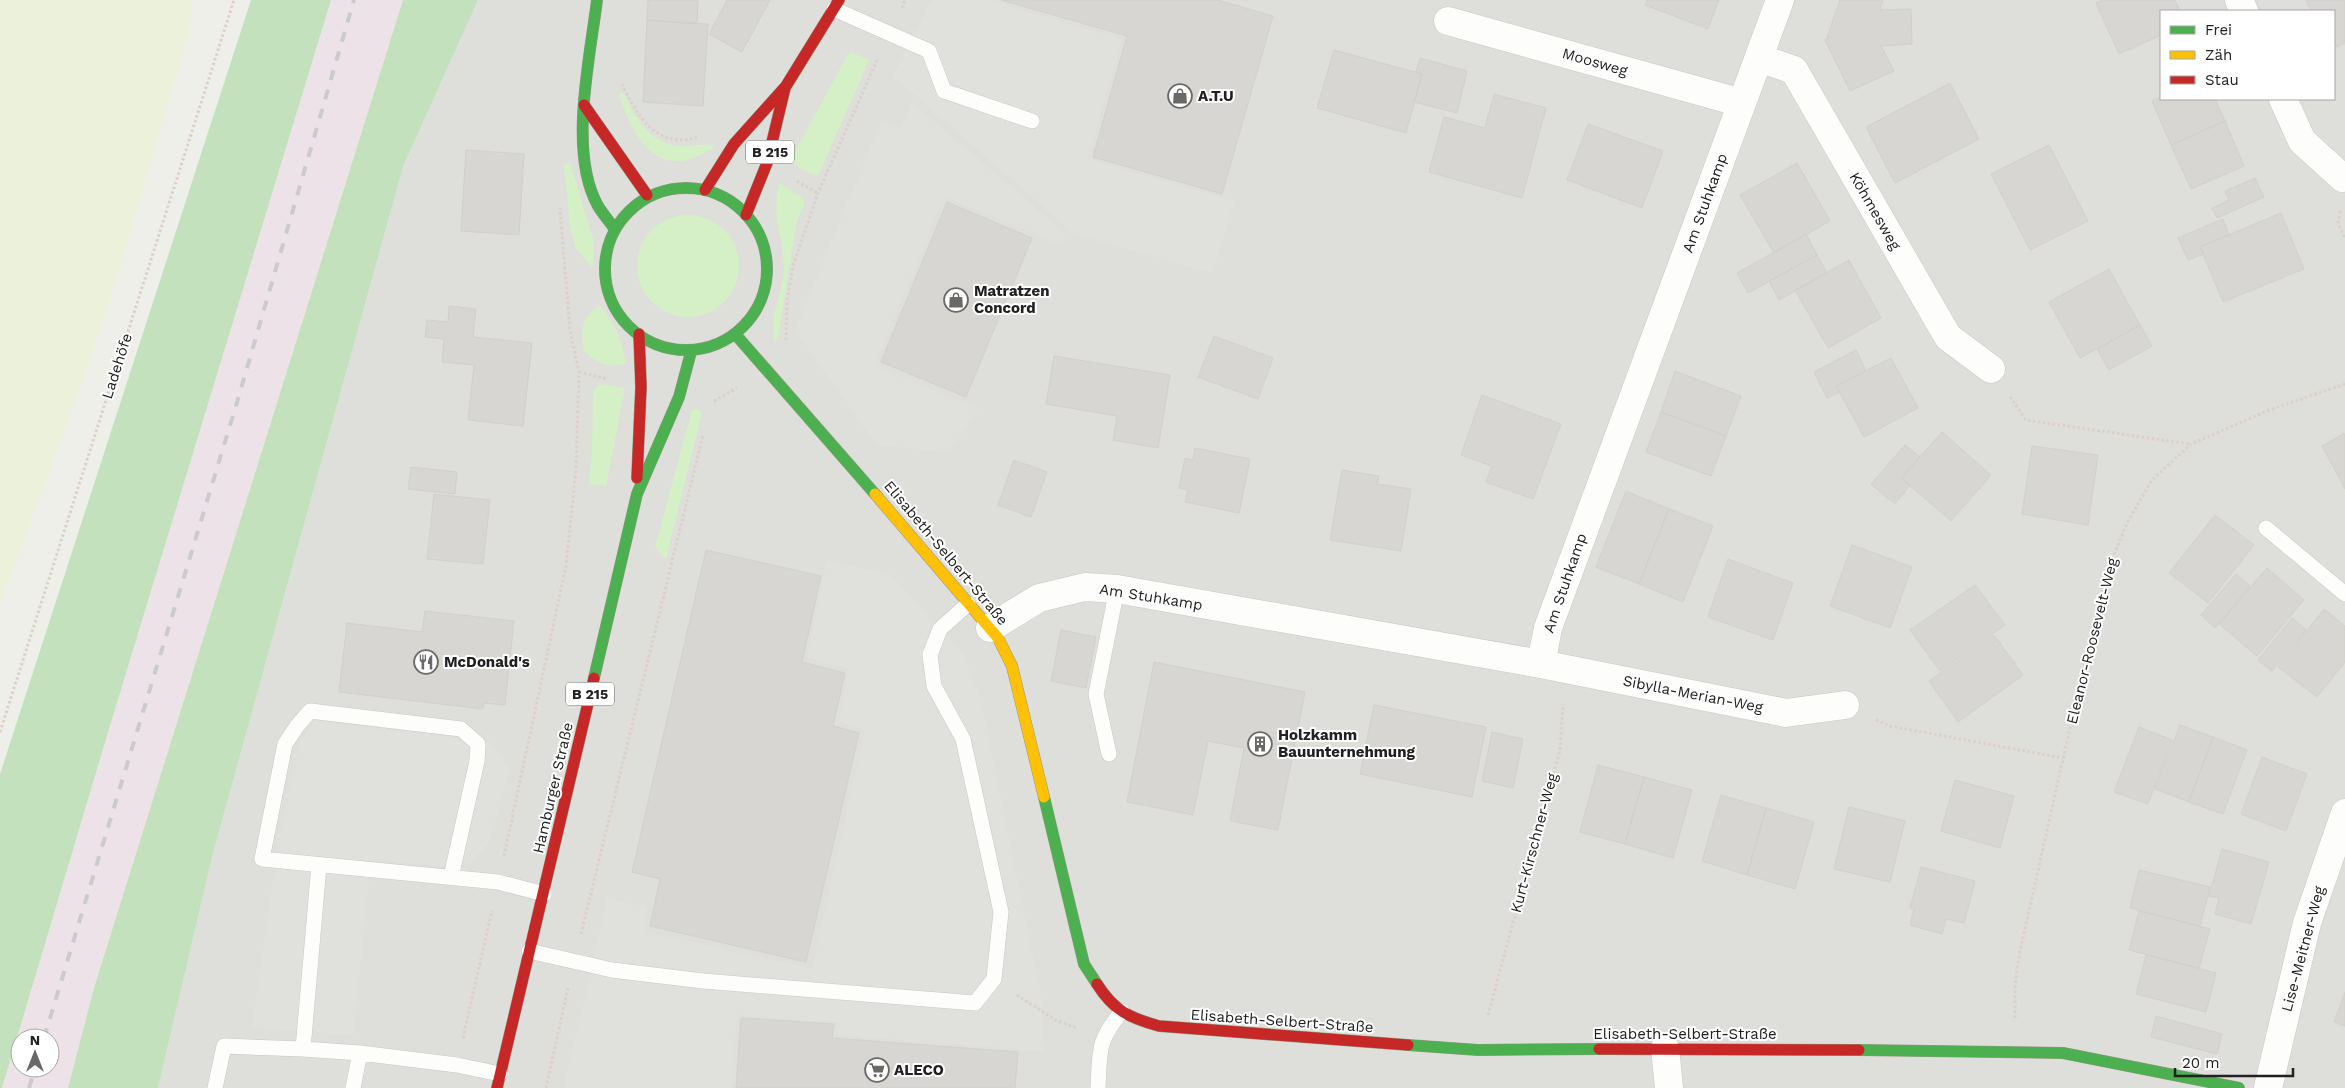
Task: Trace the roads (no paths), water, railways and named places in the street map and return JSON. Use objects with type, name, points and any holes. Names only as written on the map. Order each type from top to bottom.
[{"type":"main road","points":[[597,0],[584,105],[582,138],[587,178],[604,219],[614,228]]},
{"type":"main road","name":"B 215","points":[[705,190],[734,144],[786,86],[836,5]]},
{"type":"main road","name":"B 215","points":[[746,215],[767,163],[786,86]]},
{"type":"main road","points":[[584,105],[647,194]]},
{"type":"main road","points":[[686,186],[705,190],[728,200],[746,215],[760,240],[766,261],[764,291],[754,316],[736,336],[712,348],[691,352],[672,350],[639,334],[626,320],[610,290],[607,273],[608,250],[614,228],[622,215],[632,204],[647,194],[665,188],[686,186]]},
{"type":"main road","name":"Hamburger Straße","points":[[637,494],[641,387],[639,334]]},
{"type":"main road","name":"Elisabeth-Selbert-Straße","points":[[736,336],[838,450],[998,638],[1012,666],[1084,964],[1106,998],[1131,1018],[1160,1026],[1478,1050],[1665,1048],[2063,1053],[2239,1088]]},
{"type":"main road","name":"Hamburger Straße","points":[[498,1081],[544,894],[637,494],[679,397],[691,352]]},
{"type":"street","name":"Am Stuhkamp","points":[[990,628],[1038,598],[1085,587],[1117,589],[1541,664],[1548,628],[1780,0]]},
{"type":"street","name":"Moosweg","points":[[1448,21],[1742,103]]},
{"type":"street","name":"Köhmesweg","points":[[1759,58],[1794,70],[1948,337],[1991,369]]},
{"type":"street","points":[[2283,100],[2302,141],[2343,178]]},
{"type":"street","name":"Sibylla-Merian-Weg","points":[[1541,664],[1786,713],[1846,705]]},
{"type":"street","name":"Lise-Meitner-Weg","points":[[2268,1088],[2307,922],[2345,813]]},
{"type":"street","points":[[1665,1048],[1669,1088]]},
{"type":"lane","points":[[836,5],[888,35],[929,51],[944,91],[1032,122]]},
{"type":"lane","points":[[2266,528],[2345,594]]},
{"type":"lane","points":[[1109,754],[1096,694],[1117,589]]},
{"type":"lane","points":[[529,951],[612,970],[703,981],[975,1003],[994,979],[1001,912],[963,739],[934,686],[930,655],[940,629],[968,604]]},
{"type":"lane","points":[[451,877],[477,761],[478,744],[460,730],[310,711],[285,744],[262,859],[498,882],[544,894]]},
{"type":"lane","points":[[303,1049],[319,865]]},
{"type":"lane","points":[[1098,1088],[1100,1048],[1106,1032],[1122,1011]]},
{"type":"lane","points":[[215,1088],[224,1046],[360,1053],[457,1065],[498,1081]]},
{"type":"lane","points":[[353,1088],[360,1053]]},
{"type":"railway","points":[[47,1028],[238,399],[354,0]]},
{"type":"railway","points":[[29,1088],[32,1078]]},
{"type":"place","name":"A.T.U","points":[[1180,96]]},
{"type":"place","name":"Matratzen Concord","points":[[956,300]]},
{"type":"place","name":"McDonald's","points":[[426,662]]},
{"type":"place","name":"Holzkamm Bauunternehmung","points":[[1260,744]]},
{"type":"place","name":"ALECO","points":[[877,1070]]}]
